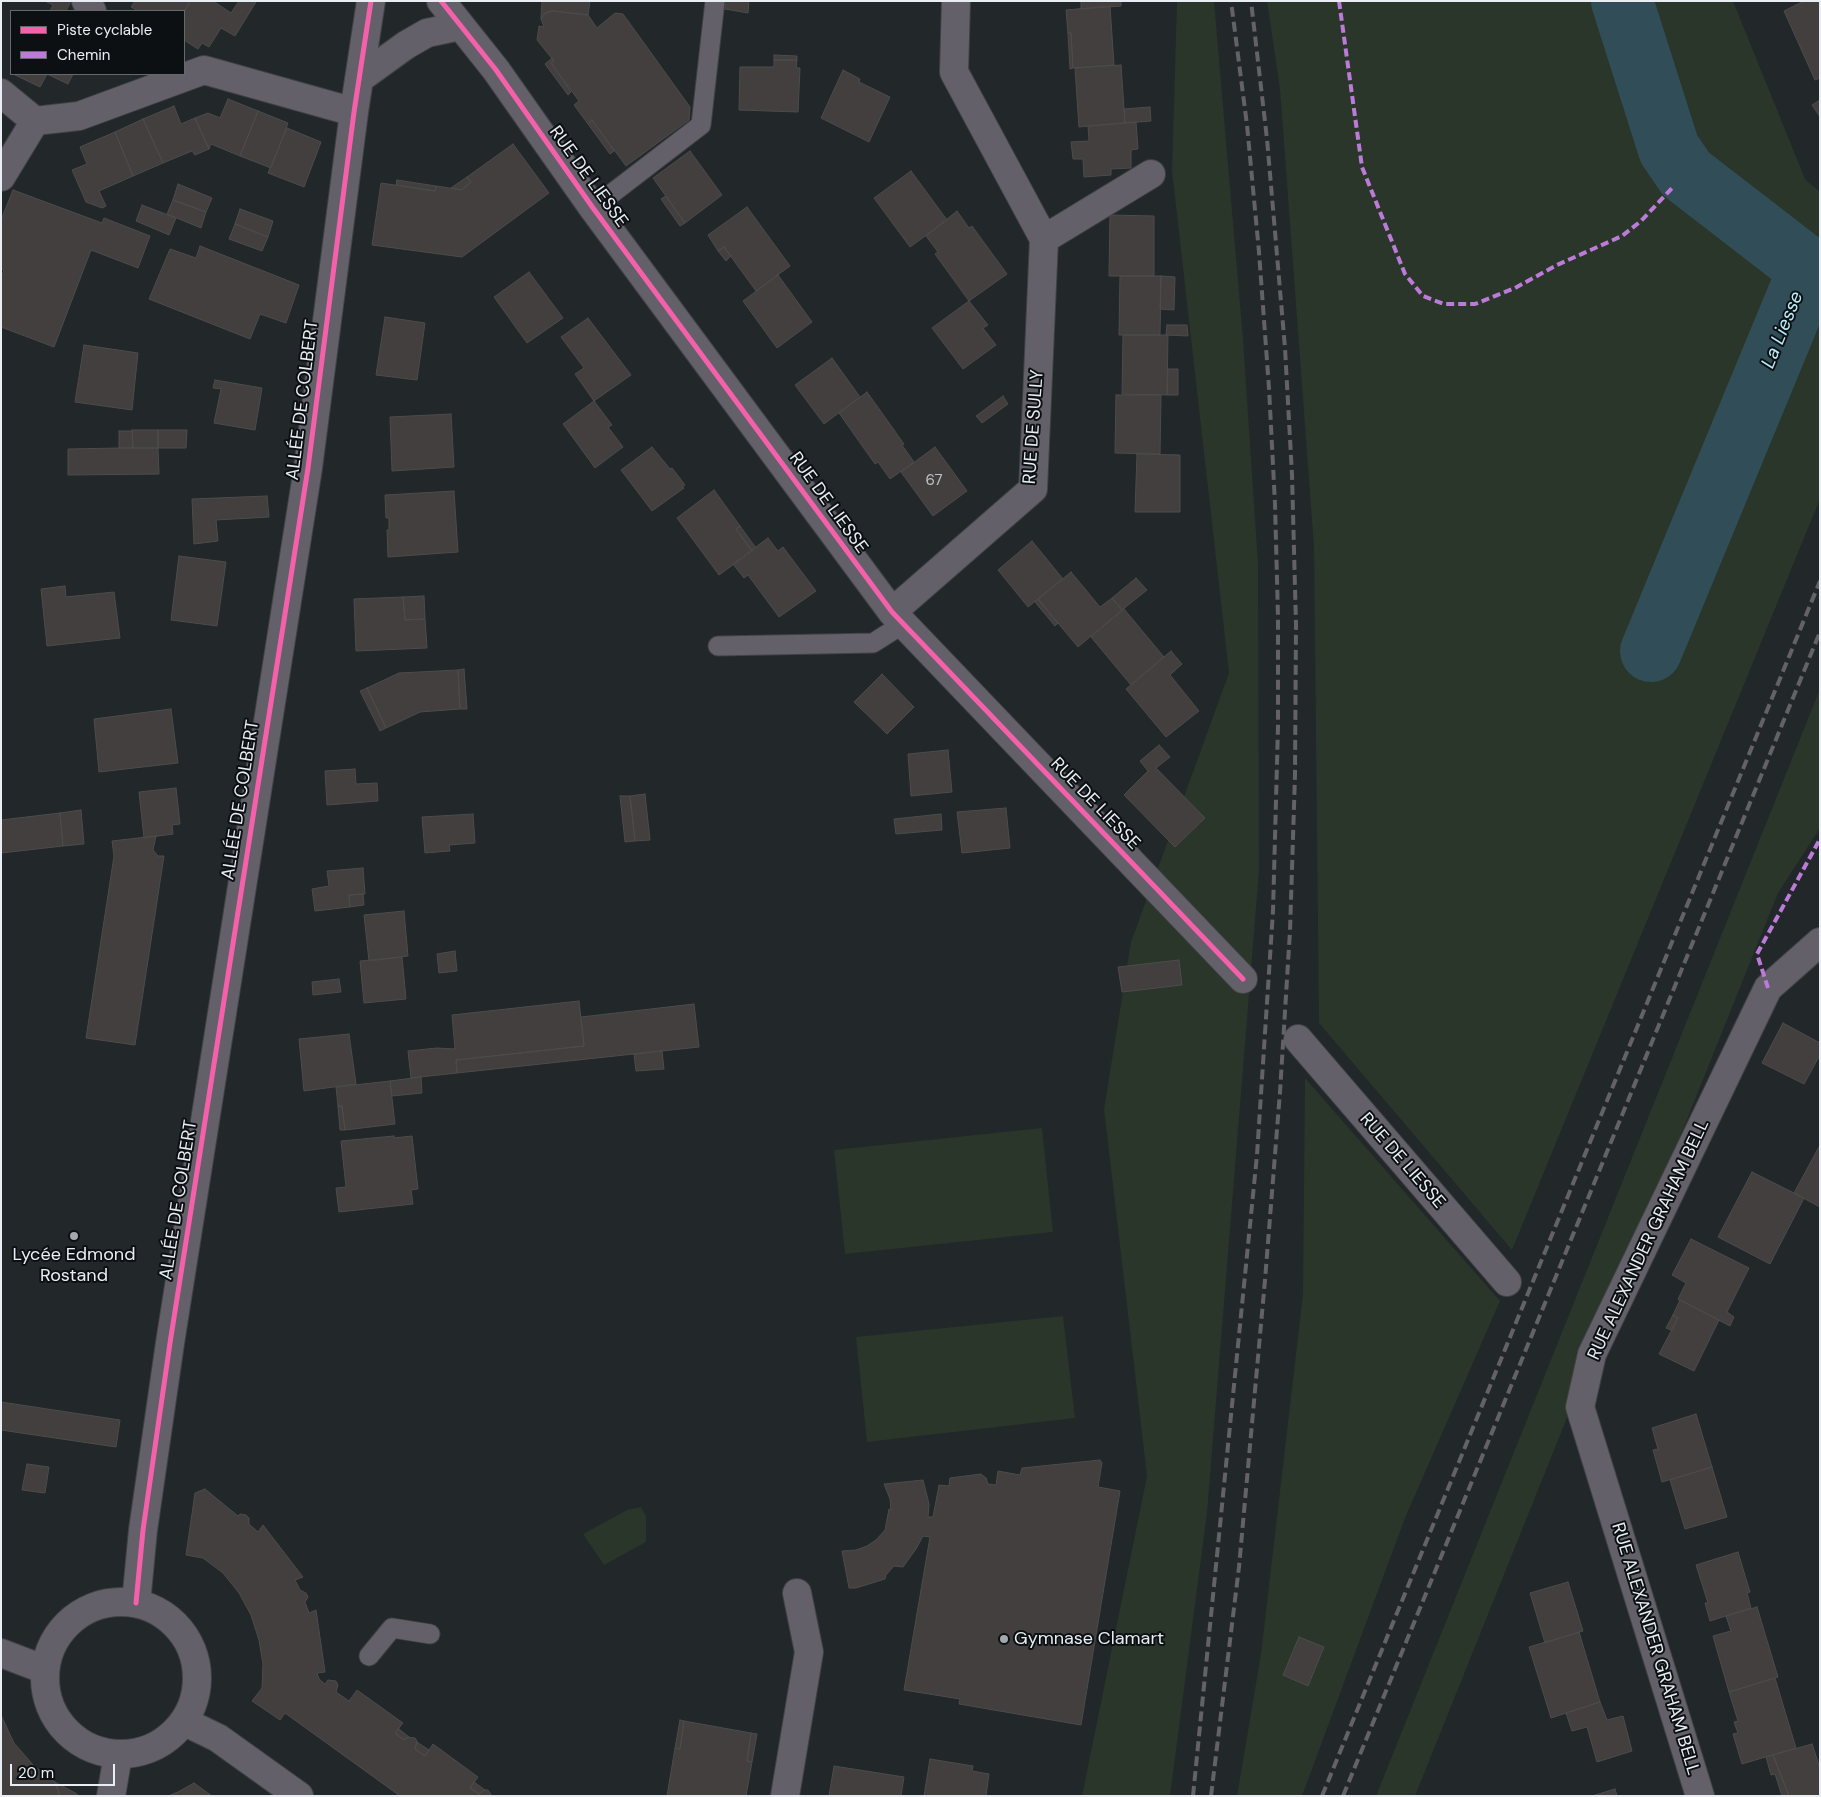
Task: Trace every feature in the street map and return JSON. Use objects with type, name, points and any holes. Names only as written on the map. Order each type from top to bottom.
[{"type":"street","name":"ALLÉE DE COLBERT","points":[[136,1603],[143,1530],[170,1343],[308,468],[354,112],[371,1]]},
{"type":"street","name":"RUE DE LIESSE","points":[[441,1],[496,70],[593,208],[898,618],[1243,979]]},
{"type":"street","points":[[956,1],[954,72],[1044,238],[1151,174]]},
{"type":"street","points":[[359,78],[406,45],[427,33],[460,26]]},
{"type":"street","points":[[185,74],[204,70],[354,112]]},
{"type":"street","points":[[1,93],[35,121],[79,116],[134,84],[179,75]]},
{"type":"street","points":[[1,177],[35,121]]},
{"type":"street","name":"RUE DE SULLY","points":[[898,618],[1033,489],[1044,238]]},
{"type":"street","name":"RUE ALEXANDER GRAHAM BELL","points":[[1700,1796],[1580,1408],[1592,1354],[1768,988],[1820,942]]},
{"type":"street","name":"RUE DE LIESSE","points":[[1298,1039],[1506,1282]]},
{"type":"street","points":[[785,1796],[809,1652],[797,1592]]},
{"type":"street","points":[[121,1602],[136,1603],[161,1613],[181,1631],[194,1654],[198,1680],[196,1698],[185,1722],[158,1746],[144,1752],[118,1755],[81,1744],[61,1726],[48,1703],[43,1669],[50,1650],[63,1628],[84,1611],[121,1602]]},
{"type":"street","points":[[1,1654],[43,1669]]},
{"type":"street","points":[[185,1722],[218,1738],[299,1796]]},
{"type":"street","points":[[111,1796],[118,1755]]},
{"type":"lane","points":[[593,208],[701,125],[715,1]]},
{"type":"lane","points":[[718,646],[873,643],[898,618]]},
{"type":"lane","points":[[369,1656],[392,1628],[430,1634]]},
{"type":"green space","points":[[1177,1],[1214,1],[1243,339],[1258,563],[1259,871],[1207,1513],[1170,1796],[1082,1796],[1147,1476],[1104,1109],[1131,942],[1229,673],[1172,171]]},
{"type":"green space","points":[[1267,1],[1733,1],[1805,179],[1820,192],[1820,499],[1512,1250],[1319,1023],[1314,547],[1280,89]]},
{"type":"green space","points":[[1820,689],[1820,828],[1778,893],[1415,1796],[1376,1796]]},
{"type":"green space","points":[[1305,1078],[1500,1301],[1405,1518],[1302,1796],[1237,1796],[1261,1654],[1303,1294]]},
{"type":"green space","points":[[1042,1128],[1053,1232],[845,1254],[834,1150]]},
{"type":"green space","points":[[1063,1316],[1075,1418],[867,1442],[856,1337]]},
{"type":"green space","points":[[641,1507],[646,1516],[646,1542],[604,1565],[583,1534],[627,1510]]},
{"type":"building","points":[[45,1],[71,1],[66,10],[50,10],[53,5]]},
{"type":"building","points":[[135,1],[190,1],[185,10],[136,10],[131,7]]},
{"type":"building","points":[[190,1],[213,1],[231,13],[239,1],[256,2],[235,36],[221,28],[209,47],[202,43],[198,49],[185,41],[185,10]]},
{"type":"building","points":[[542,1],[590,1],[588,15],[553,11],[545,13],[541,19]]},
{"type":"building","points":[[725,1],[749,1],[748,13],[725,9]]},
{"type":"building","points":[[1081,1],[1121,1],[1121,6],[1081,9]]},
{"type":"building","points":[[1804,1],[1820,1],[1820,78],[1815,80],[1784,11]]},
{"type":"building","points":[[1110,6],[1114,65],[1073,68],[1071,33],[1068,33],[1066,10]]},
{"type":"building","points":[[553,11],[588,15],[597,28],[615,13],[623,14],[690,107],[689,120],[626,166],[592,120],[588,124],[574,105],[579,101],[551,63],[554,61],[537,40],[539,26],[544,27],[541,19],[545,13]]},
{"type":"building","points":[[1068,33],[1071,33],[1073,68],[1070,69]]},
{"type":"building","points":[[774,55],[797,56],[797,60],[774,60]]},
{"type":"building","points":[[552,58],[554,61],[551,63],[571,92],[568,95],[545,64]]},
{"type":"building","points":[[774,60],[797,60],[796,68],[800,68],[798,112],[739,110],[740,67],[774,67]]},
{"type":"building","points":[[1121,65],[1125,123],[1079,127],[1075,68]]},
{"type":"building","points":[[843,70],[860,79],[859,82],[890,97],[869,142],[821,118]]},
{"type":"building","points":[[15,75],[46,75],[40,87]]},
{"type":"building","points":[[49,75],[72,75],[68,84]]},
{"type":"building","points":[[228,99],[258,111],[240,156],[211,144],[209,149],[195,118],[208,113],[220,118]]},
{"type":"building","points":[[1820,100],[1820,117],[1812,105]]},
{"type":"building","points":[[174,106],[181,124],[195,118],[209,149],[195,155],[192,151],[163,163],[143,119]]},
{"type":"building","points":[[1150,107],[1151,121],[1125,123],[1124,109]]},
{"type":"building","points":[[258,111],[288,123],[271,168],[240,156]]},
{"type":"building","points":[[143,119],[163,163],[133,176],[115,132]]},
{"type":"building","points":[[592,120],[614,151],[610,154],[588,124]]},
{"type":"building","points":[[1136,122],[1138,149],[1131,150],[1131,168],[1111,169],[1111,175],[1084,177],[1083,159],[1073,159],[1071,142],[1089,141],[1088,126]]},
{"type":"building","points":[[287,128],[321,142],[304,187],[268,173]]},
{"type":"building","points":[[115,132],[133,176],[99,191],[106,206],[102,208],[86,202],[72,170],[87,164],[80,147]]},
{"type":"building","points":[[513,144],[549,193],[462,257],[372,245],[381,183],[435,191],[436,186],[462,190],[471,182],[467,177]]},
{"type":"building","points":[[690,151],[722,195],[685,223],[653,178]]},
{"type":"building","points":[[911,171],[947,220],[910,247],[874,198]]},
{"type":"building","points":[[467,177],[471,182],[462,190],[451,188]]},
{"type":"building","points":[[397,180],[436,186],[435,191],[396,185]]},
{"type":"building","points":[[178,184],[212,198],[206,212],[173,200]]},
{"type":"building","points":[[13,190],[102,223],[104,218],[150,236],[138,268],[91,250],[54,347],[1,327],[1,278],[4,270],[1,269],[1,220]]},
{"type":"building","points":[[666,196],[685,223],[680,226],[661,199]]},
{"type":"building","points":[[173,200],[206,212],[201,228],[167,214]]},
{"type":"building","points":[[142,205],[176,218],[169,235],[136,221]]},
{"type":"building","points":[[747,207],[790,266],[756,291],[724,247],[718,251],[708,235]]},
{"type":"building","points":[[240,209],[273,221],[268,237],[235,224]]},
{"type":"building","points":[[957,211],[969,228],[972,226],[1007,274],[969,301],[935,254],[938,252],[926,236]]},
{"type":"building","points":[[1110,215],[1154,216],[1154,276],[1109,276]]},
{"type":"building","points":[[235,224],[268,237],[262,251],[229,239]]},
{"type":"building","points":[[200,246],[299,285],[286,323],[260,314],[250,339],[149,299],[170,249],[196,258]]},
{"type":"building","points":[[724,247],[731,256],[726,261],[718,251]]},
{"type":"building","points":[[529,272],[563,318],[527,343],[494,297]]},
{"type":"building","points":[[778,275],[812,322],[777,348],[743,301]]},
{"type":"building","points":[[1120,276],[1161,276],[1160,335],[1119,335]]},
{"type":"building","points":[[1161,276],[1175,277],[1174,310],[1160,309]]},
{"type":"building","points":[[969,301],[988,325],[983,328],[996,345],[963,369],[932,328]]},
{"type":"building","points":[[385,317],[425,323],[417,380],[376,375]]},
{"type":"building","points":[[588,318],[631,375],[594,401],[575,374],[584,368],[561,337]]},
{"type":"building","points":[[1167,325],[1187,325],[1188,336],[1166,335]]},
{"type":"building","points":[[1123,335],[1168,335],[1167,395],[1122,394]]},
{"type":"building","points":[[84,345],[138,353],[132,410],[75,402]]},
{"type":"building","points":[[832,358],[860,397],[824,424],[795,385]]},
{"type":"building","points":[[1168,369],[1178,369],[1178,395],[1167,395]]},
{"type":"building","points":[[215,380],[262,388],[255,430],[214,423],[221,389],[213,388]]},
{"type":"building","points":[[867,392],[904,444],[902,445],[914,462],[890,479],[878,462],[875,464],[839,413]]},
{"type":"building","points":[[1116,395],[1161,395],[1160,454],[1115,453]]},
{"type":"building","points":[[1003,396],[1008,404],[982,423],[976,416]]},
{"type":"building","points":[[594,401],[612,425],[608,427],[623,447],[595,468],[563,424]]},
{"type":"building","points":[[451,414],[454,467],[392,471],[390,417]]},
{"type":"building","points":[[132,430],[158,430],[158,448],[133,448]]},
{"type":"building","points":[[158,430],[187,430],[186,448],[158,448]]},
{"type":"building","points":[[119,431],[132,431],[133,448],[119,448]]},
{"type":"building","points":[[652,447],[685,485],[682,487],[684,488],[652,511],[621,470]]},
{"type":"building","points":[[935,447],[967,491],[933,516],[901,472]]},
{"type":"building","points":[[158,448],[159,474],[68,475],[68,449]]},
{"type":"building","points":[[1137,454],[1180,455],[1180,512],[1135,512]]},
{"type":"building","points":[[714,490],[740,526],[736,529],[752,551],[719,575],[677,518]]},
{"type":"building","points":[[454,491],[458,552],[388,557],[387,530],[389,530],[389,518],[386,518],[385,495]]},
{"type":"building","points":[[267,496],[269,517],[216,520],[218,541],[194,544],[192,499]]},
{"type":"building","points":[[740,526],[756,548],[752,551],[736,529]]},
{"type":"building","points":[[768,538],[778,551],[783,547],[816,591],[779,617],[748,575],[744,578],[733,564]]},
{"type":"building","points":[[1032,541],[1063,579],[1028,607],[998,570]]},
{"type":"building","points":[[179,556],[226,562],[217,626],[171,620]]},
{"type":"building","points":[[1071,572],[1100,607],[1112,598],[1122,610],[1078,647],[1038,599]]},
{"type":"building","points":[[1136,578],[1147,590],[1122,610],[1112,598]]},
{"type":"building","points":[[65,586],[66,597],[114,592],[120,638],[47,646],[41,589]]},
{"type":"building","points":[[424,596],[425,619],[405,620],[403,597]]},
{"type":"building","points":[[403,597],[405,620],[425,619],[427,648],[356,651],[354,599]]},
{"type":"building","points":[[1038,599],[1058,623],[1055,626],[1035,602]]},
{"type":"building","points":[[1124,609],[1164,657],[1131,685],[1091,637]]},
{"type":"building","points":[[1171,651],[1182,664],[1170,675],[1199,711],[1166,737],[1126,689]]},
{"type":"building","points":[[464,669],[467,709],[460,709],[458,670]]},
{"type":"building","points":[[458,670],[460,709],[420,712],[386,728],[367,688],[399,673]]},
{"type":"building","points":[[882,674],[914,707],[887,734],[854,702]]},
{"type":"building","points":[[367,688],[386,728],[380,731],[360,691]]},
{"type":"building","points":[[171,709],[178,763],[99,772],[94,719]]},
{"type":"building","points":[[1159,745],[1170,757],[1156,768],[1205,818],[1175,847],[1124,795],[1148,771],[1140,761]]},
{"type":"building","points":[[948,750],[952,792],[911,796],[908,754]]},
{"type":"building","points":[[355,769],[356,784],[377,783],[378,801],[327,805],[325,771]]},
{"type":"building","points":[[176,788],[180,824],[172,825],[173,834],[144,838],[139,792]]},
{"type":"building","points":[[645,794],[650,840],[635,841],[630,796]]},
{"type":"building","points":[[620,796],[630,796],[635,841],[625,842]]},
{"type":"building","points":[[1006,808],[1010,848],[962,853],[957,812]]},
{"type":"building","points":[[81,810],[84,844],[63,846],[60,813]]},
{"type":"building","points":[[60,813],[63,846],[1,853],[1,820]]},
{"type":"building","points":[[473,814],[475,843],[449,845],[450,851],[425,853],[422,817]]},
{"type":"building","points":[[941,814],[942,830],[896,834],[894,819]]},
{"type":"building","points":[[156,836],[153,850],[158,856],[164,856],[135,1045],[86,1038],[114,856],[112,841]]},
{"type":"building","points":[[363,868],[365,894],[349,895],[350,907],[315,911],[312,889],[329,886],[327,871]]},
{"type":"building","points":[[363,894],[364,905],[350,907],[349,895]]},
{"type":"building","points":[[404,911],[408,956],[369,961],[364,915]]},
{"type":"building","points":[[455,951],[457,971],[439,973],[437,954]]},
{"type":"building","points":[[402,957],[406,999],[364,1003],[360,961]]},
{"type":"building","points":[[1179,960],[1182,985],[1122,992],[1118,967]]},
{"type":"building","points":[[339,979],[341,992],[313,995],[312,982]]},
{"type":"building","points":[[579,1001],[584,1046],[456,1060],[457,1073],[411,1078],[408,1051],[437,1048],[455,1049],[452,1015]]},
{"type":"building","points":[[694,1004],[699,1047],[457,1073],[456,1060],[584,1046],[581,1017]]},
{"type":"building","points":[[1783,1023],[1820,1043],[1820,1055],[1804,1084],[1762,1063]]},
{"type":"building","points":[[349,1034],[356,1084],[304,1091],[299,1039]]},
{"type":"building","points":[[662,1051],[664,1069],[636,1071],[634,1054]]},
{"type":"building","points":[[421,1077],[422,1093],[392,1096],[390,1081]]},
{"type":"building","points":[[390,1081],[395,1124],[345,1130],[342,1106],[338,1106],[336,1087]]},
{"type":"building","points":[[338,1106],[342,1106],[345,1130],[340,1130]]},
{"type":"building","points":[[394,1136],[394,1138],[412,1136],[418,1189],[411,1190],[413,1204],[339,1212],[336,1188],[346,1187],[341,1141]]},
{"type":"building","points":[[1820,1145],[1820,1207],[1794,1193]]},
{"type":"building","points":[[1752,1172],[1804,1198],[1770,1264],[1718,1237]]},
{"type":"building","points":[[1691,1239],[1749,1268],[1727,1312],[1734,1317],[1730,1326],[1678,1299],[1686,1283],[1672,1275]]},
{"type":"building","points":[[1680,1300],[1719,1320],[1694,1371],[1659,1354],[1678,1318],[1673,1315]]},
{"type":"building","points":[[1673,1315],[1678,1318],[1671,1330],[1666,1328]]},
{"type":"building","points":[[1,1402],[120,1420],[116,1447],[1,1430]]},
{"type":"building","points":[[1696,1414],[1712,1467],[1662,1482],[1653,1450],[1658,1449],[1652,1428]]},
{"type":"building","name":"Gymnase Clamart","points":[[1100,1460],[1102,1463],[1098,1487],[1120,1491],[1081,1725],[959,1704],[960,1699],[904,1690],[930,1537],[923,1536],[903,1567],[894,1566],[885,1579],[856,1588],[849,1588],[842,1551],[856,1550],[867,1546],[885,1530],[889,1509],[891,1510],[890,1499],[884,1484],[923,1480],[929,1504],[928,1517],[933,1517],[939,1485],[949,1486],[950,1478],[981,1474],[986,1478],[988,1484],[996,1485],[998,1471],[1020,1475],[1022,1468]]},
{"type":"building","points":[[27,1464],[49,1467],[45,1493],[22,1490]]},
{"type":"building","points":[[1712,1467],[1727,1517],[1685,1529],[1670,1480]]},
{"type":"building","points":[[205,1489],[238,1516],[240,1514],[246,1515],[249,1518],[249,1524],[258,1532],[263,1525],[303,1577],[295,1580],[300,1590],[306,1593],[308,1597],[305,1602],[309,1613],[316,1610],[325,1672],[317,1673],[319,1679],[325,1684],[328,1680],[336,1681],[338,1685],[336,1692],[349,1701],[357,1690],[403,1723],[395,1733],[404,1740],[408,1737],[415,1738],[417,1741],[415,1749],[425,1756],[433,1744],[478,1777],[470,1788],[479,1794],[484,1790],[488,1790],[492,1796],[400,1796],[285,1713],[280,1720],[252,1701],[262,1688],[263,1664],[259,1640],[251,1615],[239,1593],[223,1573],[203,1558],[186,1555],[195,1493]]},
{"type":"building","points":[[1738,1552],[1750,1592],[1747,1593],[1751,1608],[1710,1621],[1705,1603],[1708,1603],[1696,1565]]},
{"type":"building","points":[[1568,1582],[1583,1631],[1545,1643],[1530,1593]]},
{"type":"building","points":[[1757,1607],[1778,1677],[1729,1692],[1713,1636],[1731,1631],[1726,1616]]},
{"type":"building","points":[[1579,1632],[1600,1702],[1551,1718],[1529,1647]]},
{"type":"building","points":[[1299,1637],[1324,1647],[1308,1686],[1283,1675]]},
{"type":"building","points":[[1775,1678],[1796,1748],[1742,1764],[1733,1734],[1738,1733],[1734,1722],[1738,1721],[1729,1692]]},
{"type":"building","points":[[1600,1702],[1607,1720],[1623,1716],[1632,1751],[1597,1762],[1587,1727],[1572,1731],[1566,1713]]},
{"type":"building","points":[[1,1715],[14,1743],[34,1766],[55,1782],[60,1796],[1,1796]]},
{"type":"building","points":[[680,1720],[684,1721],[680,1749],[675,1748]]},
{"type":"building","points":[[684,1721],[751,1733],[747,1761],[752,1762],[746,1796],[667,1796],[675,1748],[680,1749]]},
{"type":"building","points":[[399,1729],[409,1737],[404,1740],[395,1733]]},
{"type":"building","points":[[751,1733],[757,1734],[752,1762],[747,1761]]},
{"type":"building","points":[[417,1742],[429,1750],[425,1756],[415,1749]]},
{"type":"building","points":[[1812,1744],[1820,1768],[1820,1796],[1789,1796],[1773,1755]]},
{"type":"building","points":[[1773,1755],[1789,1796],[1782,1796],[1775,1774],[1771,1775],[1766,1757]]},
{"type":"building","points":[[930,1759],[973,1766],[972,1771],[989,1774],[986,1796],[924,1796]]},
{"type":"building","points":[[834,1766],[904,1777],[901,1796],[829,1796]]},
{"type":"building","points":[[55,1782],[77,1794],[77,1796],[60,1796]]},
{"type":"building","points":[[474,1782],[485,1790],[479,1794],[470,1788]]},
{"type":"building","points":[[194,1783],[212,1796],[168,1796],[178,1792]]},
{"type":"building","points":[[1615,1789],[1617,1796],[1592,1796]]},
{"type":"waterway","name":"La Liesse","points":[[1622,1],[1669,149],[1686,174],[1809,269],[1651,651]]},
{"type":"railway","points":[[1193,1796],[1257,1155],[1273,911],[1278,727],[1278,617],[1269,388],[1247,125],[1231,1]]},
{"type":"railway","points":[[1211,1796],[1239,1567],[1265,1280],[1280,1092],[1290,931],[1295,775],[1296,625],[1292,475],[1285,348],[1267,139],[1251,1]]},
{"type":"railway","points":[[1322,1796],[1820,581]]},
{"type":"railway","points":[[1343,1796],[1820,632]]},
{"type":"marked path","points":[[1339,1],[1362,167],[1405,274],[1423,296],[1444,304],[1475,304],[1515,288],[1557,265],[1622,236],[1641,221],[1674,186]]},
{"type":"marked path","points":[[1768,988],[1757,954],[1820,839]]},
{"type":"cycle path","points":[[136,1603],[143,1530],[170,1343],[308,468],[354,112],[371,1]]},
{"type":"cycle path","points":[[441,1],[496,70],[593,208],[892,612],[1243,979]]},
{"type":"place","name":"Lycée Edmond Rostand","points":[[74,1236]]},
{"type":"place","name":"Gymnase Clamart","points":[[1004,1639]]}]
